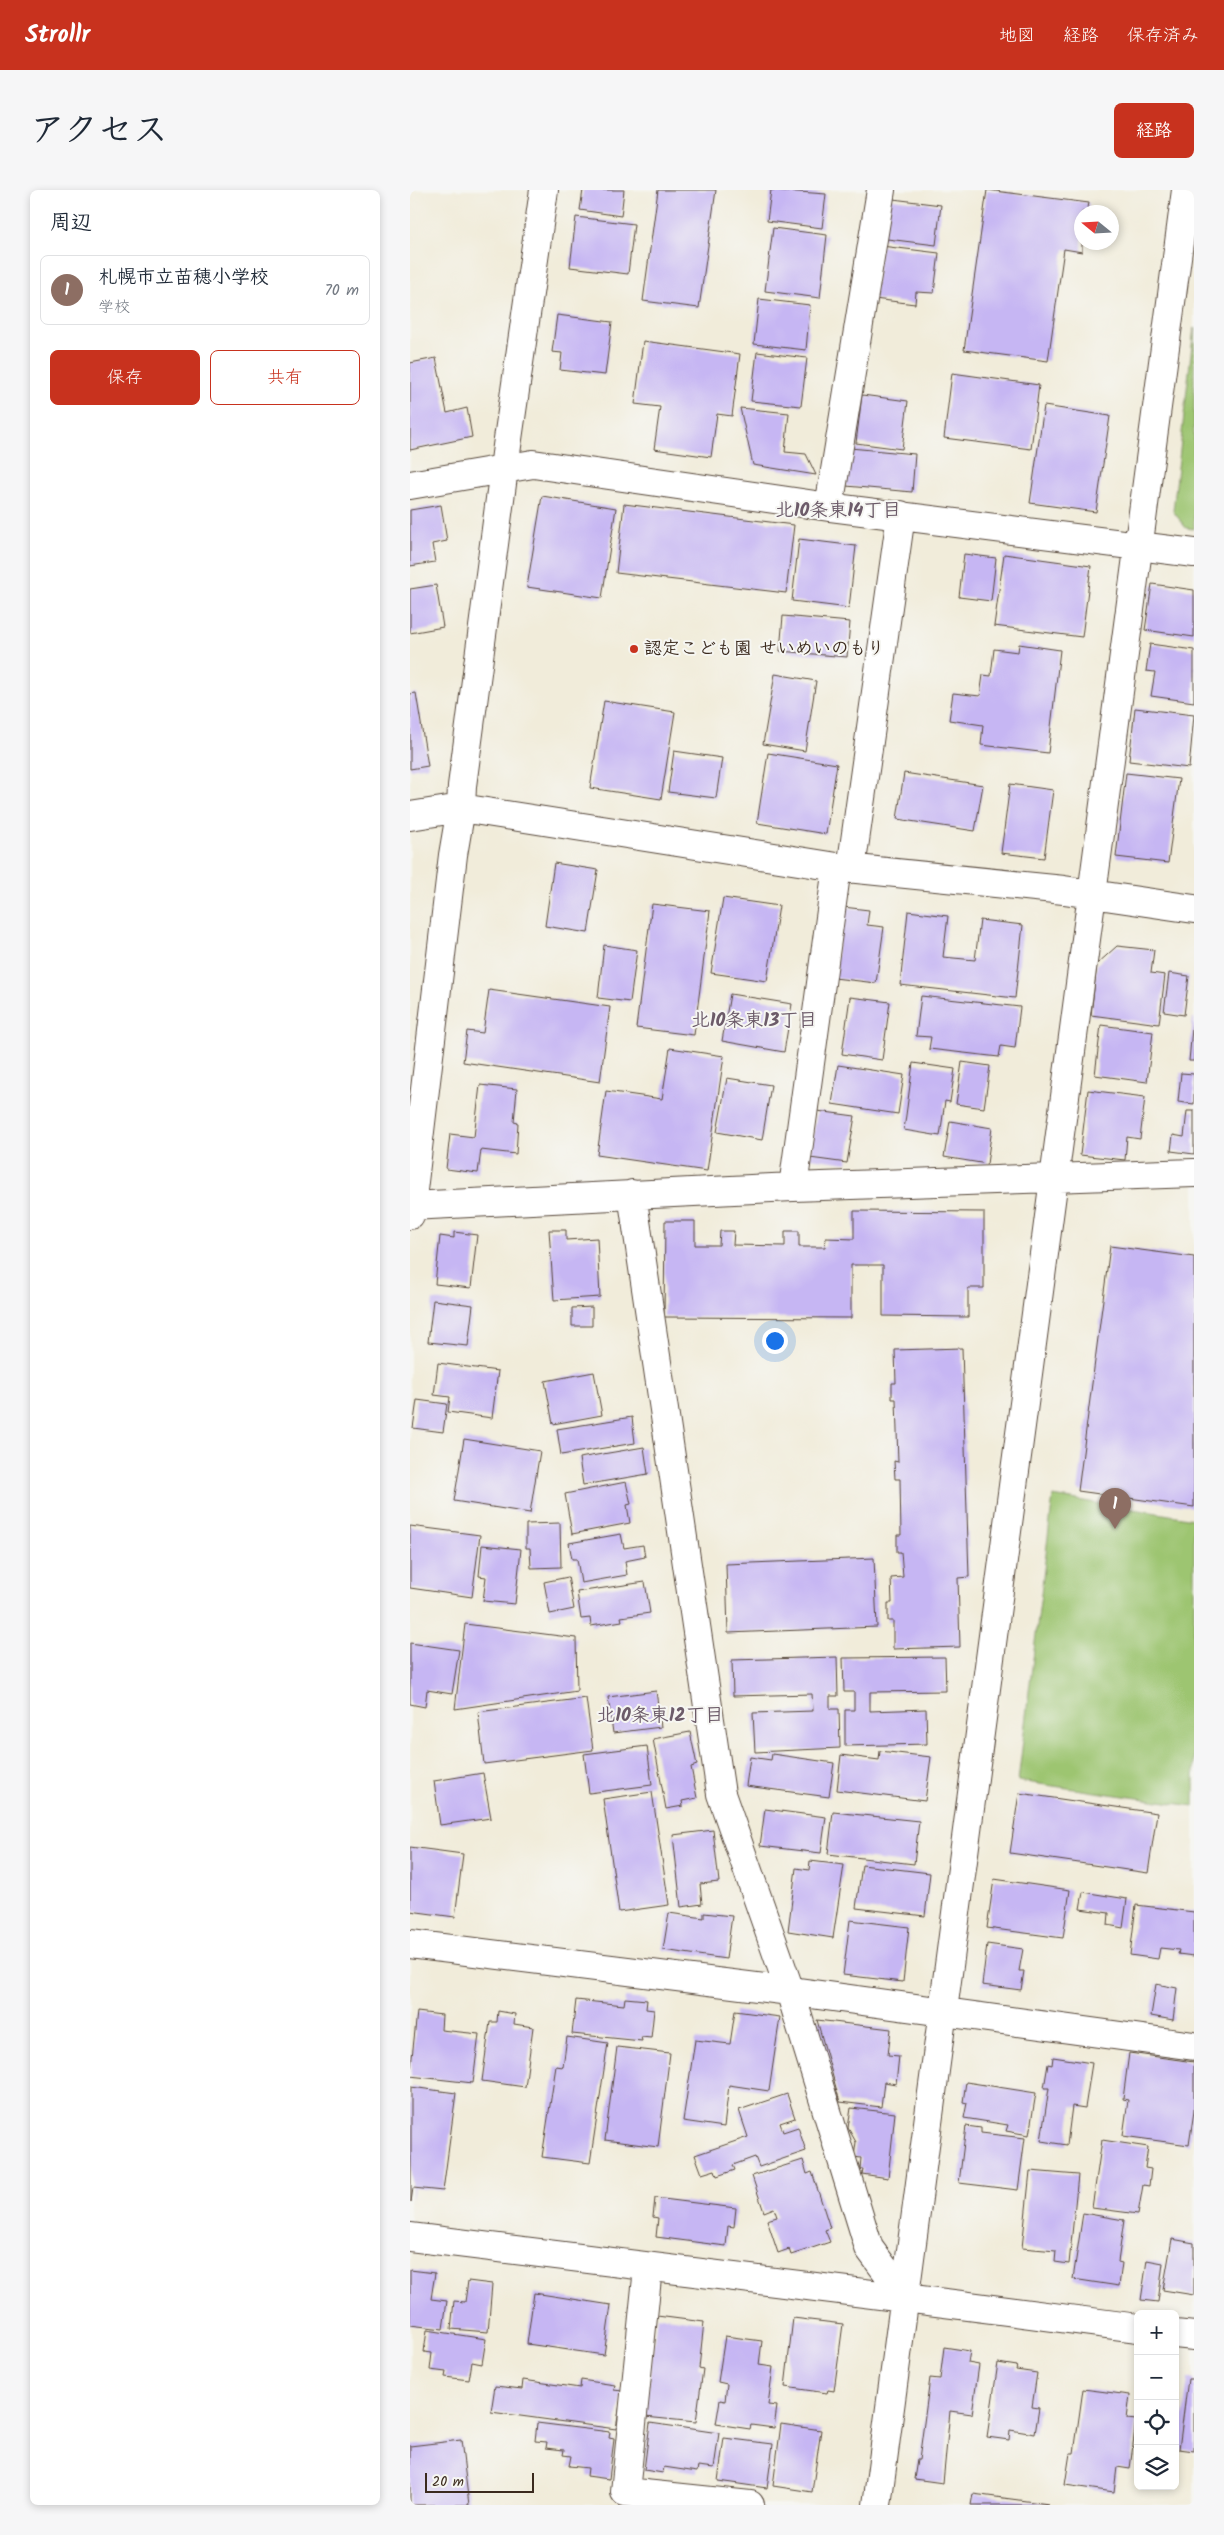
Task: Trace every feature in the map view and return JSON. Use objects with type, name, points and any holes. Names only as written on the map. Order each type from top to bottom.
[{"type":"street","points":[[544,190],[504,469],[462,786],[461,808],[452,864],[410,1209],[632,1194],[1194,1172]]},
{"type":"street","points":[[829,508],[881,190]]},
{"type":"street","points":[[877,2505],[945,2012],[1137,545],[1186,190]]},
{"type":"street","points":[[410,485],[534,464],[829,508],[901,515],[1194,553]]},
{"type":"street","points":[[792,1187],[901,515]]},
{"type":"street","points":[[410,816],[461,808],[844,868],[1091,894],[1194,909]]},
{"type":"street","points":[[632,1194],[721,1794],[790,1991],[869,2248],[906,2298]]},
{"type":"street","points":[[410,1944],[790,1991],[1194,2046]]},
{"type":"street","points":[[410,2237],[1134,2327]]},
{"type":"street","points":[[648,2268],[625,2492],[750,2505]]},
{"type":"street","points":[[1179,2334],[1194,2336]]},
{"type":"green space","points":[[1194,328],[1194,529],[1186,528],[1173,511]]},
{"type":"green space","points":[[1053,1496],[1194,1519],[1194,1806],[1018,1781]]},
{"type":"building","points":[[583,190],[624,190],[621,216],[580,210]]},
{"type":"building","points":[[658,190],[716,190],[699,308],[643,301]]},
{"type":"building","points":[[771,190],[826,194],[822,228],[767,221]]},
{"type":"building","points":[[987,190],[1089,203],[1089,205],[1074,205],[1074,250],[1082,250],[1082,252],[1064,249],[1048,361],[964,350]]},
{"type":"building","points":[[885,198],[941,205],[936,245],[879,238]]},
{"type":"building","points":[[576,217],[634,224],[628,274],[570,267]]},
{"type":"building","points":[[773,228],[827,235],[820,298],[765,291]]},
{"type":"building","points":[[881,246],[939,253],[934,293],[916,292],[915,304],[874,299]]},
{"type":"building","points":[[759,299],[810,305],[806,350],[754,344]]},
{"type":"building","points":[[557,315],[612,322],[605,375],[560,370],[562,353],[552,352]]},
{"type":"building","points":[[643,341],[740,354],[732,416],[717,414],[711,457],[654,449],[660,407],[635,404]]},
{"type":"building","points":[[757,352],[807,358],[801,406],[751,401]]},
{"type":"building","points":[[436,358],[447,413],[467,408],[472,437],[410,450],[410,363]]},
{"type":"building","points":[[952,373],[1039,385],[1031,449],[944,438]]},
{"type":"building","points":[[862,395],[908,401],[902,449],[856,443]]},
{"type":"building","points":[[1044,406],[1110,416],[1096,512],[1030,503]]},
{"type":"building","points":[[740,408],[789,413],[785,452],[806,454],[816,475],[753,465]]},
{"type":"building","points":[[850,448],[915,454],[912,492],[846,486]]},
{"type":"building","points":[[542,496],[616,508],[602,598],[527,587]]},
{"type":"building","points":[[624,504],[794,525],[786,593],[616,573]]},
{"type":"building","points":[[441,505],[447,541],[432,544],[435,562],[410,566],[410,510]]},
{"type":"building","points":[[799,539],[856,546],[849,608],[792,601]]},
{"type":"building","points":[[964,554],[996,558],[991,601],[959,597]]},
{"type":"building","points":[[1004,554],[1091,566],[1082,637],[994,626]]},
{"type":"building","points":[[1152,584],[1194,590],[1194,637],[1145,630]]},
{"type":"building","points":[[436,585],[443,627],[410,633],[410,589]]},
{"type":"building","points":[[783,616],[850,622],[847,657],[780,651]]},
{"type":"building","points":[[1019,644],[1060,650],[1048,753],[981,745],[983,725],[949,720],[953,693],[980,696],[983,675],[991,676],[994,649],[1018,652]]},
{"type":"building","points":[[1150,644],[1194,650],[1194,702],[1151,696],[1155,672],[1146,671]]},
{"type":"building","points":[[775,674],[816,681],[805,751],[763,744]]},
{"type":"building","points":[[416,693],[428,766],[410,769],[410,694]]},
{"type":"building","points":[[604,701],[675,712],[661,799],[590,788]]},
{"type":"building","points":[[1135,708],[1194,715],[1189,768],[1129,761]]},
{"type":"building","points":[[674,751],[722,758],[716,798],[668,792]]},
{"type":"building","points":[[768,753],[837,764],[826,834],[757,823]]},
{"type":"building","points":[[904,773],[983,785],[975,831],[897,819]]},
{"type":"building","points":[[1126,773],[1179,779],[1168,863],[1116,857]]},
{"type":"building","points":[[1010,784],[1053,790],[1044,858],[1001,853]]},
{"type":"building","points":[[554,863],[598,870],[588,933],[545,926]]},
{"type":"building","points":[[723,898],[779,906],[767,981],[711,973]]},
{"type":"building","points":[[652,904],[710,911],[694,1035],[636,1028]]},
{"type":"building","points":[[843,907],[869,910],[867,925],[884,927],[876,983],[834,978]]},
{"type":"building","points":[[908,911],[948,916],[943,957],[975,960],[980,920],[1023,925],[1015,998],[900,985]]},
{"type":"building","points":[[604,945],[637,950],[630,1002],[598,998]]},
{"type":"building","points":[[1117,946],[1154,950],[1151,973],[1165,975],[1159,1024],[1091,1015],[1097,964]]},
{"type":"building","points":[[1169,973],[1189,976],[1184,1015],[1164,1012]]},
{"type":"building","points":[[489,990],[610,1007],[600,1082],[463,1062],[467,1031],[483,1033]]},
{"type":"building","points":[[730,994],[792,1004],[784,1052],[722,1041]]},
{"type":"building","points":[[921,996],[1020,1007],[1015,1048],[1001,1046],[999,1057],[929,1049],[931,1037],[916,1036]]},
{"type":"building","points":[[850,997],[890,1002],[882,1060],[842,1054]]},
{"type":"building","points":[[1193,1018],[1194,1061],[1189,1061]]},
{"type":"building","points":[[1101,1025],[1153,1032],[1147,1082],[1095,1075]]},
{"type":"building","points":[[670,1048],[724,1056],[707,1171],[597,1155],[606,1091],[662,1099]]},
{"type":"building","points":[[962,1062],[990,1066],[984,1108],[956,1104]]},
{"type":"building","points":[[913,1063],[955,1069],[950,1102],[945,1101],[940,1136],[904,1130]]},
{"type":"building","points":[[838,1065],[904,1075],[898,1114],[832,1104]]},
{"type":"building","points":[[1181,1073],[1194,1074],[1194,1104],[1178,1102]]},
{"type":"building","points":[[727,1078],[771,1085],[762,1140],[717,1132]]},
{"type":"building","points":[[480,1085],[517,1089],[514,1122],[518,1123],[516,1154],[481,1150],[478,1173],[446,1169],[450,1134],[474,1137]]},
{"type":"building","points":[[1088,1090],[1145,1097],[1140,1139],[1127,1137],[1125,1160],[1080,1155]]},
{"type":"building","points":[[817,1111],[855,1116],[847,1163],[810,1158]]},
{"type":"building","points":[[1187,1111],[1194,1111],[1194,1154],[1171,1151],[1173,1135],[1184,1137]]},
{"type":"building","points":[[950,1121],[992,1128],[987,1164],[944,1157]]},
{"type":"building","points":[[854,1211],[984,1212],[984,1288],[968,1288],[968,1317],[883,1316],[883,1265],[851,1265],[851,1318],[664,1317],[665,1221],[695,1221],[695,1245],[719,1245],[720,1231],[734,1231],[733,1245],[785,1246],[785,1231],[799,1231],[799,1247],[825,1247],[826,1238],[854,1239]]},
{"type":"building","points":[[549,1230],[566,1230],[566,1240],[597,1238],[600,1297],[554,1300]]},
{"type":"building","points":[[454,1232],[477,1235],[471,1288],[435,1284],[440,1236],[454,1238]]},
{"type":"building","points":[[1110,1246],[1194,1257],[1194,1507],[1078,1491]]},
{"type":"building","points":[[433,1300],[473,1305],[468,1346],[428,1342]]},
{"type":"building","points":[[592,1307],[592,1326],[572,1326],[572,1308]]},
{"type":"building","points":[[962,1348],[969,1577],[958,1578],[960,1647],[893,1649],[893,1621],[888,1621],[888,1603],[892,1603],[891,1578],[903,1577],[901,1552],[897,1552],[897,1535],[901,1535],[900,1479],[895,1479],[894,1461],[898,1462],[896,1399],[892,1399],[892,1383],[896,1383],[895,1350]]},
{"type":"building","points":[[438,1363],[498,1371],[492,1418],[448,1412],[450,1397],[434,1395]]},
{"type":"building","points":[[594,1372],[602,1415],[553,1424],[545,1381]]},
{"type":"building","points":[[417,1400],[447,1404],[443,1432],[413,1428]]},
{"type":"building","points":[[632,1417],[635,1443],[561,1455],[557,1429]]},
{"type":"building","points":[[464,1439],[540,1451],[530,1513],[454,1501]]},
{"type":"building","points":[[644,1447],[648,1474],[583,1485],[579,1458]]},
{"type":"building","points":[[626,1482],[631,1504],[627,1505],[630,1523],[572,1534],[565,1494]]},
{"type":"building","points":[[560,1523],[561,1567],[531,1568],[530,1548],[526,1548],[526,1524]]},
{"type":"building","points":[[410,1526],[480,1535],[472,1597],[410,1588]]},
{"type":"building","points":[[621,1534],[624,1548],[643,1545],[645,1557],[625,1561],[627,1575],[581,1583],[577,1559],[572,1559],[569,1543]]},
{"type":"building","points":[[482,1545],[521,1549],[515,1604],[483,1601],[486,1577],[479,1576]]},
{"type":"building","points":[[874,1558],[877,1627],[728,1633],[726,1564]]},
{"type":"building","points":[[568,1577],[574,1609],[550,1614],[544,1582]]},
{"type":"building","points":[[645,1582],[650,1613],[621,1617],[622,1621],[591,1626],[590,1618],[581,1619],[577,1592]]},
{"type":"building","points":[[465,1624],[576,1638],[577,1691],[455,1709]]},
{"type":"building","points":[[410,1643],[459,1650],[452,1694],[427,1690],[425,1707],[410,1704]]},
{"type":"building","points":[[837,1657],[838,1696],[830,1696],[830,1709],[839,1709],[840,1748],[755,1752],[753,1713],[813,1711],[812,1694],[733,1696],[732,1660]]},
{"type":"building","points":[[945,1657],[946,1691],[870,1692],[870,1711],[926,1709],[927,1744],[845,1746],[845,1710],[854,1710],[854,1692],[844,1692],[843,1658]]},
{"type":"building","points":[[656,1691],[661,1727],[613,1733],[608,1697]]},
{"type":"building","points":[[586,1698],[593,1750],[484,1764],[478,1712]]},
{"type":"building","points":[[690,1732],[697,1765],[691,1767],[697,1798],[682,1801],[683,1806],[666,1809],[653,1739]]},
{"type":"building","points":[[647,1746],[652,1785],[589,1793],[584,1754]]},
{"type":"building","points":[[880,1751],[931,1757],[925,1801],[837,1790],[841,1755],[879,1760]]},
{"type":"building","points":[[772,1754],[834,1763],[829,1797],[746,1786],[750,1757],[771,1760]]},
{"type":"building","points":[[483,1773],[491,1818],[440,1825],[434,1781]]},
{"type":"building","points":[[652,1792],[669,1905],[619,1912],[603,1799]]},
{"type":"building","points":[[1019,1793],[1157,1813],[1148,1873],[1010,1853]]},
{"type":"building","points":[[765,1809],[826,1817],[821,1853],[760,1846]]},
{"type":"building","points":[[833,1812],[919,1821],[914,1864],[828,1854]]},
{"type":"building","points":[[713,1830],[719,1882],[700,1884],[702,1904],[681,1907],[673,1835]]},
{"type":"building","points":[[410,1847],[463,1854],[455,1917],[410,1911]]},
{"type":"building","points":[[810,1861],[844,1865],[833,1938],[788,1931],[796,1868],[809,1870]]},
{"type":"building","points":[[862,1865],[930,1873],[925,1916],[856,1908]]},
{"type":"building","points":[[994,1879],[1070,1890],[1063,1938],[987,1928]]},
{"type":"building","points":[[1083,1892],[1127,1899],[1123,1928],[1108,1925],[1109,1913],[1080,1909]]},
{"type":"building","points":[[1136,1905],[1194,1912],[1194,1956],[1178,1954],[1179,1950],[1160,1948],[1158,1959],[1130,1955]]},
{"type":"building","points":[[669,1913],[704,1918],[704,1913],[732,1916],[726,1959],[663,1950]]},
{"type":"building","points":[[850,1920],[909,1927],[903,1982],[843,1975]]},
{"type":"building","points":[[987,1944],[1023,1949],[1019,1971],[1024,1971],[1021,1990],[982,1985]]},
{"type":"building","points":[[1156,1984],[1177,1988],[1173,2020],[1151,2016]]},
{"type":"building","points":[[625,1998],[647,2000],[646,2009],[654,2010],[651,2038],[641,2037],[642,2041],[572,2034],[576,2000],[624,2005]]},
{"type":"building","points":[[498,2011],[515,2014],[514,2024],[533,2027],[525,2087],[482,2081],[490,2022],[497,2022]]},
{"type":"building","points":[[735,2011],[780,2017],[769,2091],[729,2085],[724,2127],[683,2121],[695,2040],[730,2044]]},
{"type":"building","points":[[417,2012],[442,2015],[441,2030],[479,2034],[473,2083],[410,2076]]},
{"type":"building","points":[[817,2020],[891,2029],[888,2055],[899,2056],[896,2084],[884,2082],[881,2107],[840,2102]]},
{"type":"building","points":[[567,2037],[608,2043],[590,2163],[542,2157],[556,2066],[563,2067]]},
{"type":"building","points":[[617,2047],[670,2053],[658,2147],[605,2140]]},
{"type":"building","points":[[1129,2053],[1194,2062],[1194,2111],[1189,2145],[1123,2136],[1128,2100],[1123,2099]]},
{"type":"building","points":[[1053,2057],[1092,2063],[1085,2108],[1072,2106],[1067,2145],[1041,2141],[1049,2088],[1044,2088],[1048,2064],[1052,2065]]},
{"type":"building","points":[[966,2082],[1036,2093],[1029,2135],[1006,2131],[1008,2125],[964,2118],[967,2103],[963,2102]]},
{"type":"building","points":[[411,2087],[456,2093],[443,2191],[413,2188],[411,2202]]},
{"type":"building","points":[[787,2094],[795,2118],[780,2123],[783,2132],[798,2127],[806,2151],[759,2167],[755,2157],[733,2165],[735,2170],[717,2176],[715,2170],[702,2174],[695,2155],[748,2137],[739,2110]]},
{"type":"building","points":[[851,2108],[895,2113],[888,2178],[862,2174],[863,2169],[860,2169],[861,2158],[854,2157],[856,2142],[848,2128]]},
{"type":"building","points":[[966,2126],[981,2128],[981,2133],[1025,2138],[1018,2190],[959,2183]]},
{"type":"building","points":[[1102,2140],[1148,2147],[1145,2168],[1151,2169],[1149,2186],[1143,2185],[1138,2214],[1092,2208]]},
{"type":"building","points":[[803,2160],[807,2174],[812,2172],[830,2228],[825,2230],[830,2242],[791,2255],[789,2249],[778,2253],[767,2220],[777,2217],[774,2208],[764,2212],[752,2176]]},
{"type":"building","points":[[1030,2171],[1078,2175],[1069,2264],[1055,2262],[1056,2251],[1022,2248]]},
{"type":"building","points":[[655,2198],[736,2208],[734,2227],[728,2226],[726,2246],[656,2237],[658,2218],[653,2217]]},
{"type":"building","points":[[1083,2213],[1124,2220],[1118,2262],[1122,2263],[1119,2286],[1073,2279]]},
{"type":"building","points":[[1172,2239],[1194,2243],[1194,2295],[1163,2290]]},
{"type":"building","points":[[1147,2260],[1163,2263],[1158,2302],[1141,2300]]},
{"type":"building","points":[[410,2270],[435,2273],[431,2299],[447,2301],[443,2329],[410,2325]]},
{"type":"building","points":[[468,2281],[492,2284],[488,2332],[451,2329],[454,2301],[465,2302]]},
{"type":"building","points":[[534,2293],[611,2305],[604,2355],[527,2344]]},
{"type":"building","points":[[657,2316],[704,2322],[699,2368],[703,2369],[696,2422],[645,2417]]},
{"type":"building","points":[[793,2318],[843,2324],[834,2391],[828,2390],[827,2393],[785,2387]]},
{"type":"building","points":[[427,2330],[486,2339],[482,2364],[472,2362],[469,2380],[445,2377],[446,2372],[430,2370],[432,2353],[424,2352]]},
{"type":"building","points":[[725,2336],[762,2341],[759,2365],[773,2367],[768,2405],[777,2406],[774,2428],[751,2425],[750,2429],[716,2424],[720,2400],[725,2401],[727,2384],[718,2382]]},
{"type":"building","points":[[944,2347],[970,2351],[968,2363],[979,2365],[972,2414],[950,2411],[943,2483],[914,2479],[917,2460],[919,2460],[930,2378],[940,2379]]},
{"type":"building","points":[[998,2363],[1017,2366],[1016,2370],[1037,2373],[1032,2407],[1039,2408],[1035,2434],[1010,2430],[1009,2440],[987,2437]]},
{"type":"building","points":[[1188,2379],[1194,2379],[1194,2451],[1179,2449]]},
{"type":"building","points":[[523,2380],[580,2388],[581,2380],[615,2385],[614,2390],[622,2391],[616,2429],[491,2412],[495,2386],[522,2389]]},
{"type":"building","points":[[1083,2389],[1130,2395],[1127,2419],[1134,2420],[1134,2436],[1130,2469],[1117,2467],[1114,2492],[1065,2485],[1070,2453],[1074,2453]]},
{"type":"building","points":[[537,2423],[610,2432],[609,2438],[614,2439],[609,2479],[587,2476],[588,2468],[569,2466],[571,2456],[563,2455],[564,2450],[546,2448],[547,2442],[535,2441]]},
{"type":"building","points":[[650,2423],[719,2433],[714,2468],[698,2466],[697,2472],[664,2467],[663,2473],[644,2470]]},
{"type":"building","points":[[781,2424],[821,2430],[812,2492],[773,2486]]},
{"type":"building","points":[[724,2438],[773,2444],[767,2488],[718,2481]]},
{"type":"building","points":[[461,2440],[469,2505],[410,2505],[410,2446]]},
{"type":"building","points":[[973,2494],[1049,2504],[1049,2505],[971,2505]]},
{"type":"place","name":"認定こども園 せいめいのもり","points":[[634,649]]},
{"type":"place","name":"札幌市立苗穂小学校","points":[[1115,1529]]},
{"type":"district","name":"北10条東14丁目","points":[[838,511]]},
{"type":"district","name":"北10条東13丁目","points":[[754,1021]]},
{"type":"district","name":"北10条東12丁目","points":[[660,1716]]}]
